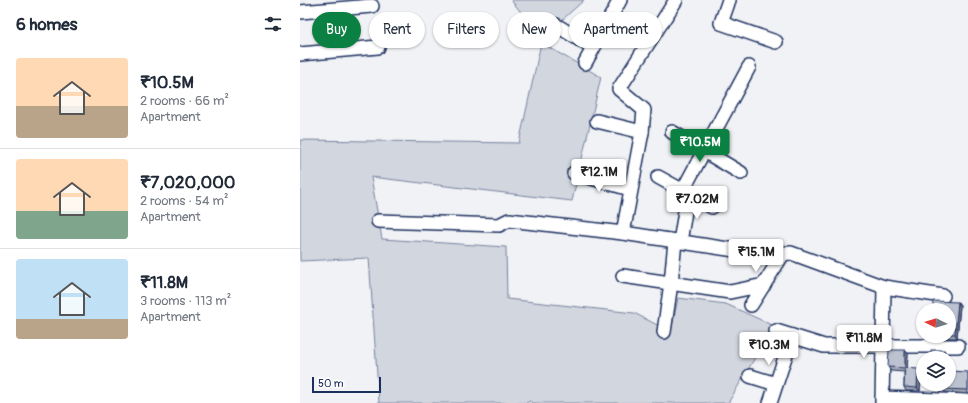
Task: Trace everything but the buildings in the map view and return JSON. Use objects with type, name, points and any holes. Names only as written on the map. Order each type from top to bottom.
[{"type":"street","points":[[613,12],[620,0]]},
{"type":"street","points":[[623,233],[630,189],[642,132],[644,110],[619,89],[676,0]]},
{"type":"street","points":[[729,0],[721,24],[776,42]]},
{"type":"street","points":[[300,12],[372,6]]},
{"type":"street","points":[[300,54],[369,48]]},
{"type":"street","points":[[585,63],[593,48]]},
{"type":"street","points":[[664,332],[686,192],[704,151],[749,67]]},
{"type":"street","points":[[597,121],[642,132]]},
{"type":"street","points":[[672,132],[741,173]]},
{"type":"street","points":[[574,173],[630,189]]},
{"type":"street","points":[[658,177],[712,207]]},
{"type":"street","points":[[378,221],[498,225],[510,220],[623,233],[761,254],[791,253],[884,287],[943,296]]},
{"type":"street","points":[[751,305],[783,254]]},
{"type":"street","points":[[624,276],[730,292],[764,284]]},
{"type":"street","points":[[884,287],[882,401],[968,401]]},
{"type":"street","points":[[776,331],[824,346],[958,346]]},
{"type":"street","points":[[770,403],[792,336]]},
{"type":"street","points":[[750,376],[776,384]]},
{"type":"shaded area","points":[[511,0],[584,0],[561,21],[561,12],[521,12]]},
{"type":"shaded area","points":[[540,48],[550,48],[601,77],[572,201],[371,177],[382,239],[506,247],[507,299],[634,313],[671,332],[678,298],[726,304],[774,326],[728,403],[532,403],[530,401],[526,403],[379,403],[369,258],[300,261],[300,140],[519,143]]}]
